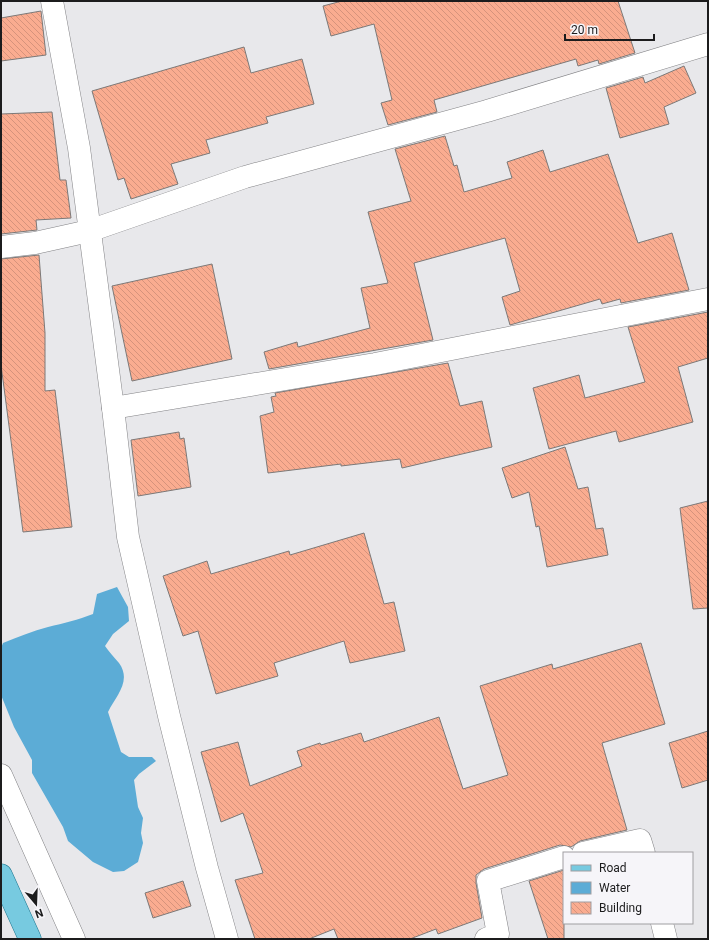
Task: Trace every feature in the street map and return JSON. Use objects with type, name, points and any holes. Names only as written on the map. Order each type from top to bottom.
[{"type":"main road","points":[[1,875],[30,939]]},
{"type":"street","points":[[52,1],[79,148],[113,408],[128,538],[169,716],[207,868],[227,939]]},
{"type":"street","points":[[1,247],[35,243],[89,231],[245,177],[487,111],[708,44]]},
{"type":"street","points":[[113,408],[375,364],[708,299]]},
{"type":"street","points":[[1,775],[74,939]]},
{"type":"street","points":[[587,852],[640,840],[644,852]]},
{"type":"street","points":[[486,939],[498,934],[488,881],[563,857]]},
{"type":"street","points":[[662,924],[666,939]]},
{"type":"water","points":[[117,587],[128,607],[129,621],[113,634],[105,646],[119,663],[123,670],[124,676],[121,688],[108,712],[121,752],[129,757],[152,757],[156,761],[139,774],[134,780],[138,807],[143,818],[141,833],[143,843],[138,862],[124,871],[113,872],[93,862],[68,841],[63,827],[32,773],[32,760],[14,727],[1,695],[1,648],[3,643],[26,634],[93,614],[97,594]]},
{"type":"building","points":[[342,1],[618,1],[635,53],[599,64],[598,60],[578,66],[576,59],[434,100],[437,112],[388,125],[381,103],[392,100],[374,24],[331,36],[323,6]]},
{"type":"building","points":[[41,11],[46,55],[1,61],[1,18]]},
{"type":"building","points":[[244,47],[251,73],[302,59],[314,104],[266,117],[268,123],[206,140],[210,153],[171,164],[178,184],[131,199],[124,178],[118,180],[92,91]]},
{"type":"building","points":[[684,66],[696,93],[664,107],[669,124],[620,138],[606,88],[643,77],[645,83]]},
{"type":"building","points":[[52,112],[60,180],[66,180],[71,218],[36,220],[37,230],[1,234],[1,114]]},
{"type":"building","points":[[445,136],[454,166],[457,165],[464,192],[512,178],[507,162],[543,150],[550,172],[608,154],[638,243],[672,233],[689,290],[621,303],[620,299],[602,304],[600,299],[510,325],[502,297],[520,291],[505,238],[414,263],[433,340],[269,369],[264,352],[297,342],[298,347],[370,328],[361,288],[388,283],[368,212],[411,201],[395,149]]},
{"type":"building","points":[[39,255],[45,333],[45,391],[55,390],[72,527],[23,532],[1,365],[1,259]]},
{"type":"building","points":[[212,264],[232,359],[132,381],[112,286]]},
{"type":"building","points":[[708,312],[708,358],[678,367],[693,422],[619,442],[616,431],[549,449],[533,388],[579,375],[585,398],[645,382],[628,327]]},
{"type":"building","points":[[448,363],[460,406],[482,401],[492,447],[402,468],[400,459],[341,466],[341,464],[268,473],[260,416],[274,412],[271,397],[276,396],[275,393]]},
{"type":"building","points":[[179,432],[180,439],[184,438],[191,487],[138,496],[131,440]]},
{"type":"building","points":[[565,447],[578,489],[588,487],[596,529],[603,528],[608,555],[547,567],[539,526],[536,527],[529,492],[512,498],[502,468]]},
{"type":"building","points":[[708,501],[708,608],[693,609],[680,508]]},
{"type":"building","points":[[364,533],[384,604],[394,602],[405,651],[350,663],[344,641],[274,663],[278,676],[216,694],[198,631],[183,636],[163,576],[207,561],[211,574],[289,551],[290,555]]},
{"type":"building","points":[[641,643],[665,724],[602,743],[627,830],[580,841],[571,847],[560,845],[484,869],[476,875],[482,918],[438,934],[436,929],[410,939],[338,939],[334,929],[309,939],[255,939],[235,880],[263,873],[243,813],[221,822],[201,752],[238,742],[250,786],[302,766],[297,751],[320,743],[321,745],[361,733],[364,742],[439,717],[463,789],[508,775],[480,686],[552,664],[553,669]]},
{"type":"building","points":[[708,731],[708,780],[682,788],[669,743]]},
{"type":"building","points":[[563,870],[564,939],[548,939],[529,881]]},
{"type":"building","points":[[183,881],[191,906],[153,918],[145,893]]}]
